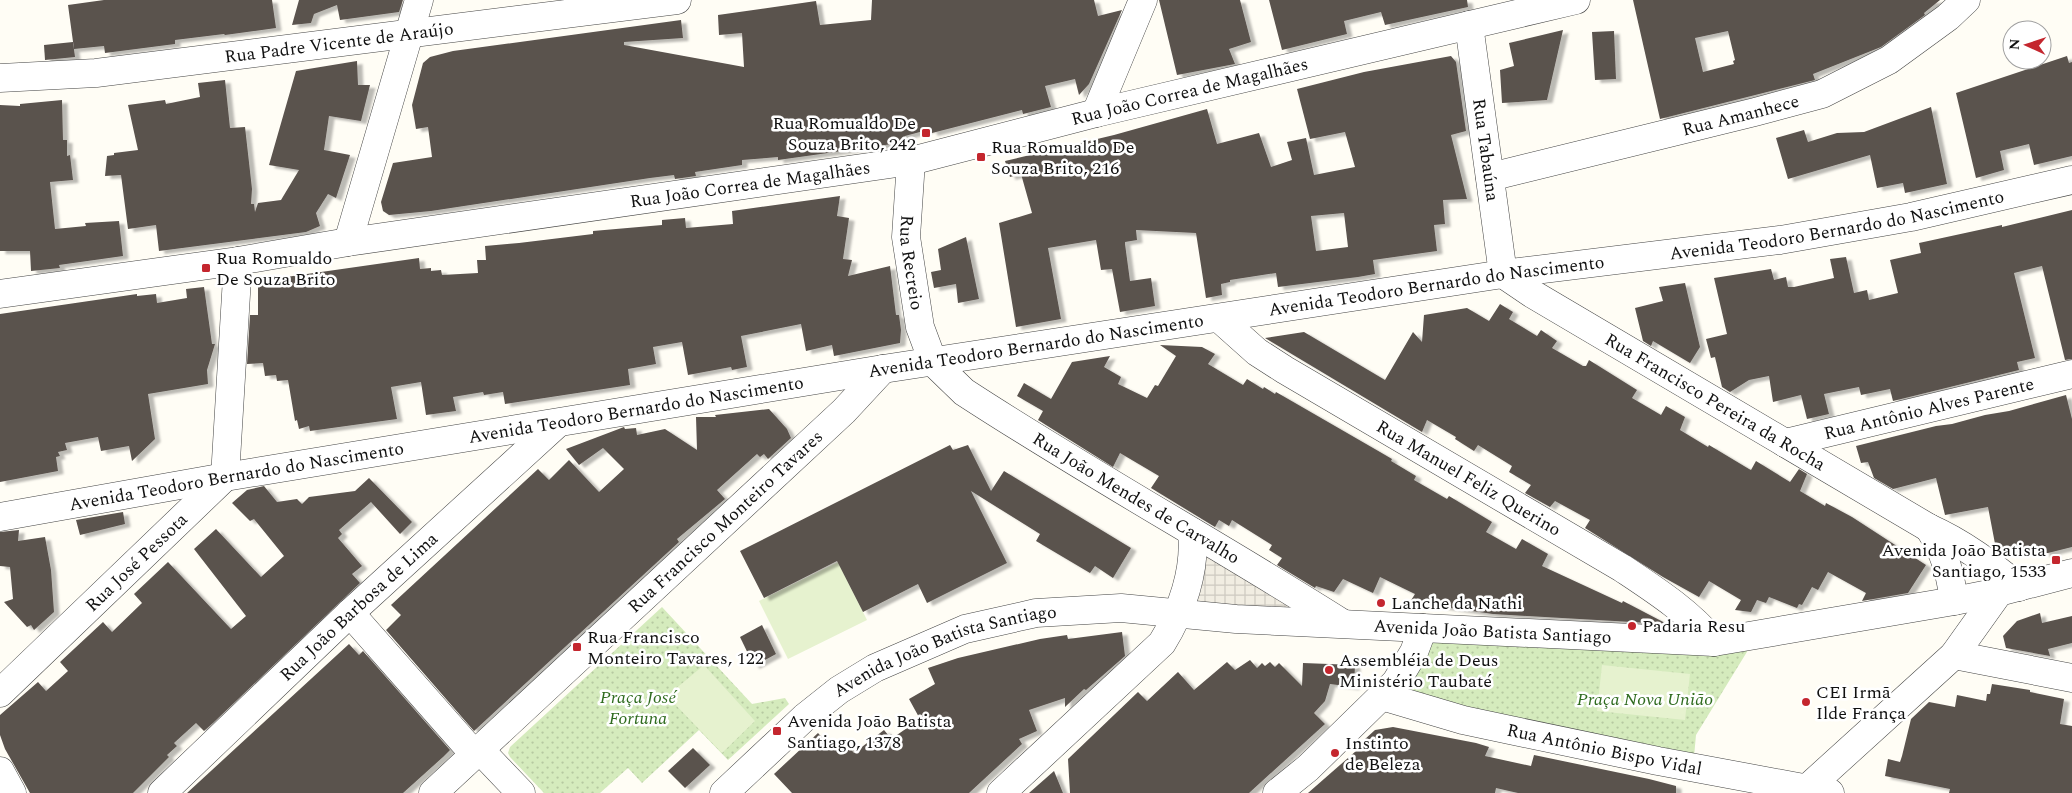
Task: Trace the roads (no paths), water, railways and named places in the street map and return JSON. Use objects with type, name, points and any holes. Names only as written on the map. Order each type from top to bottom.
[{"type":"street","points":[[348,242],[419,0]]},
{"type":"street","name":"Rua Padre Vicente de Araújo","points":[[0,78],[96,73],[677,0]]},
{"type":"street","points":[[1096,112],[1143,0]]},
{"type":"street","name":"Rua João Correa de Magalhães","points":[[0,294],[238,261],[348,242],[911,161],[1096,112],[1576,0]]},
{"type":"street","name":"Rua Amanhece","points":[[1490,177],[1822,94],[1889,60],[1948,17],[1966,0]]},
{"type":"street","name":"Rua Tabaúna","points":[[1469,25],[1503,274]]},
{"type":"street","name":"Rua Recreio","points":[[911,161],[906,237],[920,327],[933,362]]},
{"type":"street","name":"Avenida Teodoro Bernardo do Nascimento","points":[[0,518],[225,477],[933,362],[1503,274],[1780,240],[1912,217],[2072,180]]},
{"type":"street","points":[[225,477],[238,261]]},
{"type":"street","name":"Rua Francisco Pereira da Rocha","points":[[1503,274],[1531,293],[1929,528],[1951,538],[1976,554],[2009,590]]},
{"type":"street","name":"Rua Manuel Feliz Querino","points":[[1220,319],[1257,352],[1285,370],[1622,568],[1669,599],[1701,627],[1714,642]]},
{"type":"street","name":"Rua João Mendes de Carvalho","points":[[933,362],[945,376],[970,396],[1092,473],[1345,625]]},
{"type":"street","name":"Rua Francisco Monteiro Tavares","points":[[433,793],[844,411],[883,370]]},
{"type":"street","name":"Rua Antônio Alves Parente","points":[[1785,443],[2072,374]]},
{"type":"street","name":"Rua João Barbosa de Lima","points":[[162,793],[350,614],[558,423]]},
{"type":"street","name":"Rua José Pessota","points":[[0,693],[225,477]]},
{"type":"street","name":"Rua Francisco Pereira da Rocha","points":[[1929,528],[1947,560],[1954,601]]},
{"type":"street","points":[[1001,793],[1162,643],[1172,627],[1188,580],[1193,560],[1192,532]]},
{"type":"street","name":"Avenida João Batista Santiago","points":[[724,793],[805,716],[839,690],[875,668],[965,629],[1036,613],[1121,608],[1177,614],[1345,625],[1714,642],[1954,601],[2009,590],[2072,573]]},
{"type":"street","points":[[1813,791],[1954,655],[2009,590]]},
{"type":"street","points":[[350,614],[478,753],[521,793]]},
{"type":"street","points":[[1277,793],[1308,768],[1382,696],[1406,667],[1423,628]]},
{"type":"street","points":[[1954,655],[2072,678]]},
{"type":"street","name":"Rua Antônio Bispo Vidal","points":[[1382,696],[1462,720],[1813,791]]},
{"type":"street","points":[[0,771],[12,793]]},
{"type":"place","name":"Rua Romualdo De Souza Brito, 242","points":[[926,133]]},
{"type":"place","name":"Rua Romualdo De Souza Brito, 216","points":[[981,157]]},
{"type":"place","name":"Rua Romualdo De Souza Brito","points":[[206,268]]},
{"type":"place","name":"Avenida João Batista Santiago, 1533","points":[[2056,560]]},
{"type":"place","name":"Lanche da Nathi","points":[[1381,603]]},
{"type":"place","name":"Padaria Resu","points":[[1632,626]]},
{"type":"place","name":"Rua Francisco Monteiro Tavares, 122","points":[[577,647]]},
{"type":"place","name":"Assembléia de Deus Ministério Taubaté","points":[[1329,670]]},
{"type":"place","name":"CEI Irmã Ilde França","points":[[1806,702]]},
{"type":"place","name":"Avenida João Batista Santiago, 1378","points":[[777,731]]},
{"type":"place","name":"Instinto de Beleza","points":[[1335,753]]},
{"type":"park label","name":"Praça Nova União","points":[[1645,699]]},
{"type":"park label","name":"Praça José Fortuna","points":[[638,708]]}]
